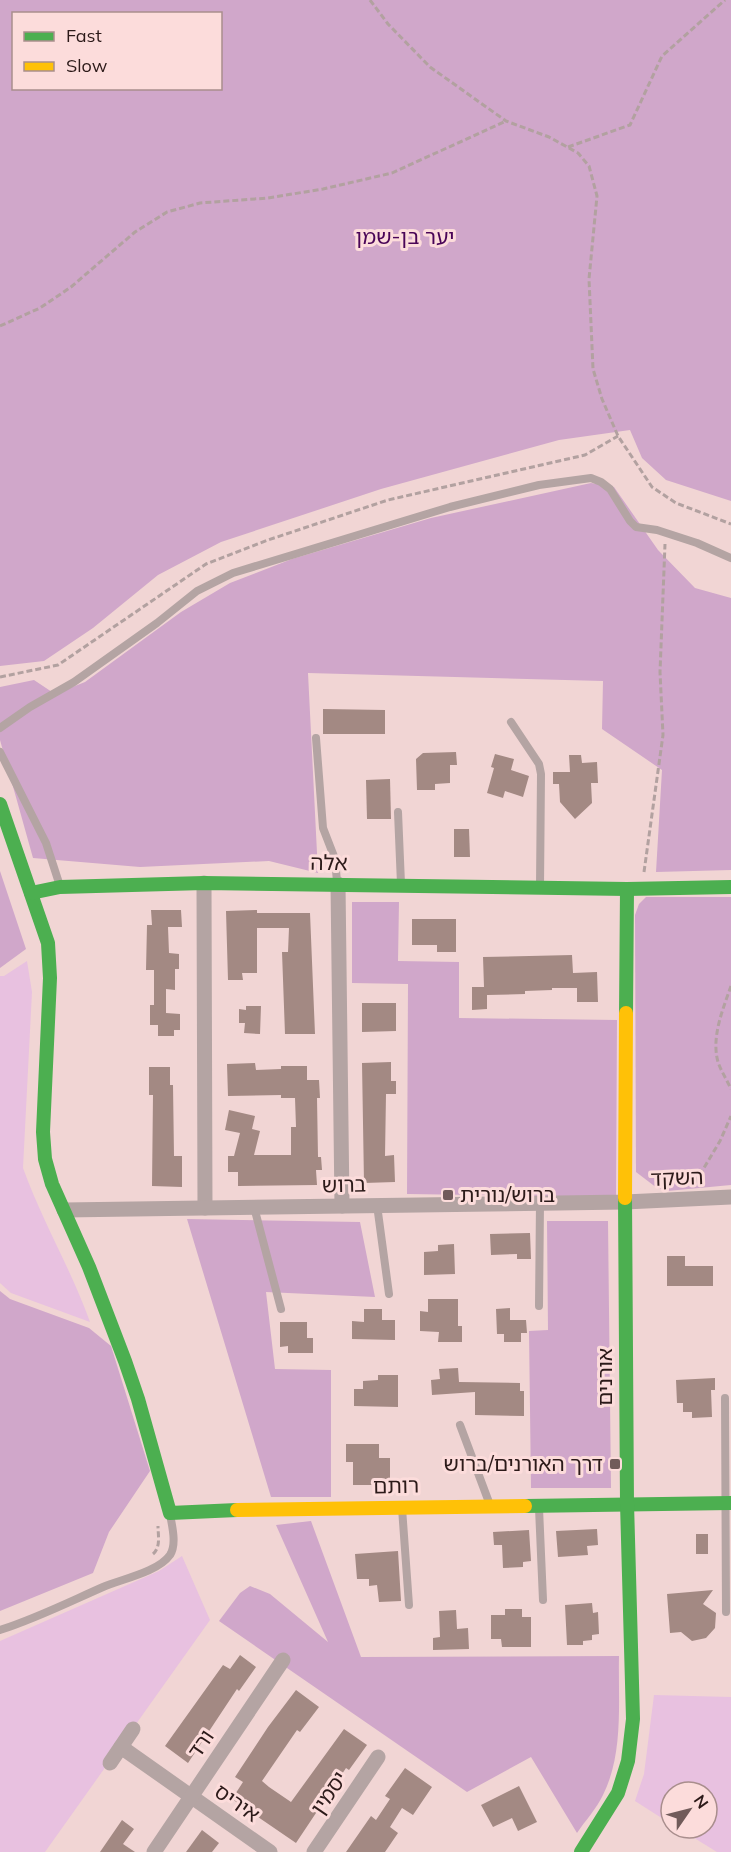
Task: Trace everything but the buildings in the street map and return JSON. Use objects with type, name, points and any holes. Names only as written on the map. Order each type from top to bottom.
[{"type":"street","points":[[0,804],[47,937],[50,957],[43,1132],[45,1159],[52,1184],[106,1311],[135,1390],[170,1513]]},
{"type":"street","points":[[204,883],[206,1208]]},
{"type":"street","name":"אלה","points":[[31,892],[60,887],[204,883],[627,889]]},
{"type":"street","points":[[338,884],[342,1206]]},
{"type":"street","points":[[627,889],[731,887]]},
{"type":"street","name":"אורנים","points":[[581,1852],[618,1792],[631,1742],[633,1697],[627,1503],[625,1202],[627,889]]},
{"type":"street","name":"השקד","points":[[625,1202],[731,1197]]},
{"type":"street","name":"ברוש","points":[[64,1210],[625,1202]]},
{"type":"street","name":"רותם","points":[[170,1513],[402,1507],[728,1503]]},
{"type":"street","name":"ורד","points":[[154,1852],[284,1660]]},
{"type":"street","points":[[110,1763],[133,1729]]},
{"type":"street","name":"איריס","points":[[121,1747],[270,1852]]},
{"type":"street","name":"יסמין","points":[[314,1852],[378,1757]]},
{"type":"lane","points":[[0,728],[30,707],[74,682],[157,623],[182,602],[213,582],[278,558],[333,544],[450,507],[539,485],[591,478],[610,489],[636,527],[665,532],[731,558]]},
{"type":"lane","points":[[511,722],[539,764],[541,774],[540,887]]},
{"type":"lane","points":[[316,738],[323,828],[335,860],[338,884]]},
{"type":"lane","points":[[0,752],[46,843],[60,887]]},
{"type":"lane","points":[[398,812],[402,885]]},
{"type":"lane","points":[[539,1306],[540,1203]]},
{"type":"lane","points":[[377,1205],[389,1294]]},
{"type":"lane","points":[[254,1207],[281,1309]]},
{"type":"lane","points":[[725,1398],[728,1503],[726,1612]]},
{"type":"lane","points":[[460,1425],[490,1506]]},
{"type":"lane","points":[[539,1505],[543,1600]]},
{"type":"lane","points":[[402,1507],[409,1605]]},
{"type":"lane","points":[[0,1630],[113,1583],[138,1575],[157,1565],[170,1554],[174,1536],[170,1513]]},
{"type":"path","points":[[370,0],[388,24],[430,67],[506,121],[549,137],[578,153],[589,166],[597,196],[589,279],[593,369],[602,399],[618,436],[652,487],[676,503],[731,524]]},
{"type":"path","points":[[567,147],[630,125],[662,56],[725,0]]},
{"type":"path","points":[[0,326],[40,308],[71,287],[135,232],[167,212],[200,203],[268,198],[323,189],[392,173],[506,121]]},
{"type":"path","points":[[642,889],[663,735],[660,672],[665,532]]},
{"type":"path","points":[[731,986],[721,1015],[717,1044],[718,1062],[731,1089]]},
{"type":"path","points":[[685,1199],[720,1141],[731,1116]]},
{"type":"shaded area","points":[[27,961],[32,992],[23,1168],[90,1322],[11,1293],[0,1283],[0,976],[4,976]]},
{"type":"shaded area","points":[[182,1556],[210,1620],[45,1852],[0,1852],[0,1641],[159,1571]]},
{"type":"shaded area","points":[[654,1695],[731,1697],[731,1852],[717,1852],[698,1840],[719,1840],[719,1780],[659,1780],[659,1816],[635,1801],[644,1774]]},
{"type":"green space","name":"יער בן-שמן","points":[[0,0],[731,0],[731,501],[666,480],[642,458],[630,430],[559,440],[381,489],[221,542],[158,575],[93,628],[44,661],[0,666]]},
{"type":"green space","points":[[591,483],[614,487],[658,550],[695,588],[731,598],[731,870],[656,872],[662,770],[602,729],[603,681],[308,673],[318,873],[269,861],[140,867],[33,858],[0,740],[0,687],[34,680],[55,694],[85,682],[181,612],[230,583],[292,559],[431,518]]},
{"type":"green space","points":[[0,871],[26,949],[0,968]]},
{"type":"green space","points":[[646,897],[731,897],[731,1185],[667,1191],[657,1188],[636,1172],[635,915],[639,904]]},
{"type":"green space","points":[[352,902],[399,902],[398,961],[459,962],[459,1018],[617,1020],[616,1197],[407,1194],[408,984],[352,983]]},
{"type":"green space","points":[[187,1219],[360,1222],[375,1297],[266,1292],[275,1369],[331,1370],[331,1497],[271,1497]]},
{"type":"green space","points":[[547,1221],[608,1221],[611,1488],[531,1488],[529,1331],[548,1330]]},
{"type":"green space","points":[[0,1291],[10,1299],[89,1328],[111,1346],[150,1471],[109,1532],[93,1573],[0,1611]]},
{"type":"green space","points":[[311,1521],[361,1657],[619,1656],[617,1744],[610,1779],[594,1810],[577,1833],[531,1757],[467,1792],[219,1621],[240,1593],[250,1586],[270,1594],[328,1642],[276,1525]]},
{"type":"traffic: fast","points":[[0,804],[48,943],[50,978],[43,1132],[45,1159],[52,1184],[89,1267],[125,1361],[170,1513],[237,1510]]},
{"type":"traffic: fast","points":[[31,893],[60,887],[204,883],[627,889],[731,887]]},
{"type":"traffic: fast","points":[[626,1013],[627,889]]},
{"type":"traffic: fast","points":[[581,1852],[618,1793],[628,1761],[633,1719],[627,1503],[625,1198]]},
{"type":"traffic: fast","points":[[525,1506],[731,1503]]},
{"type":"traffic: slow","points":[[625,1198],[626,1013]]},
{"type":"traffic: slow","points":[[237,1510],[525,1506]]},
{"type":"place","name":"ברוש/נורית","points":[[448,1195]]},
{"type":"place","name":"דרך האורנים/ברוש","points":[[615,1464]]}]
